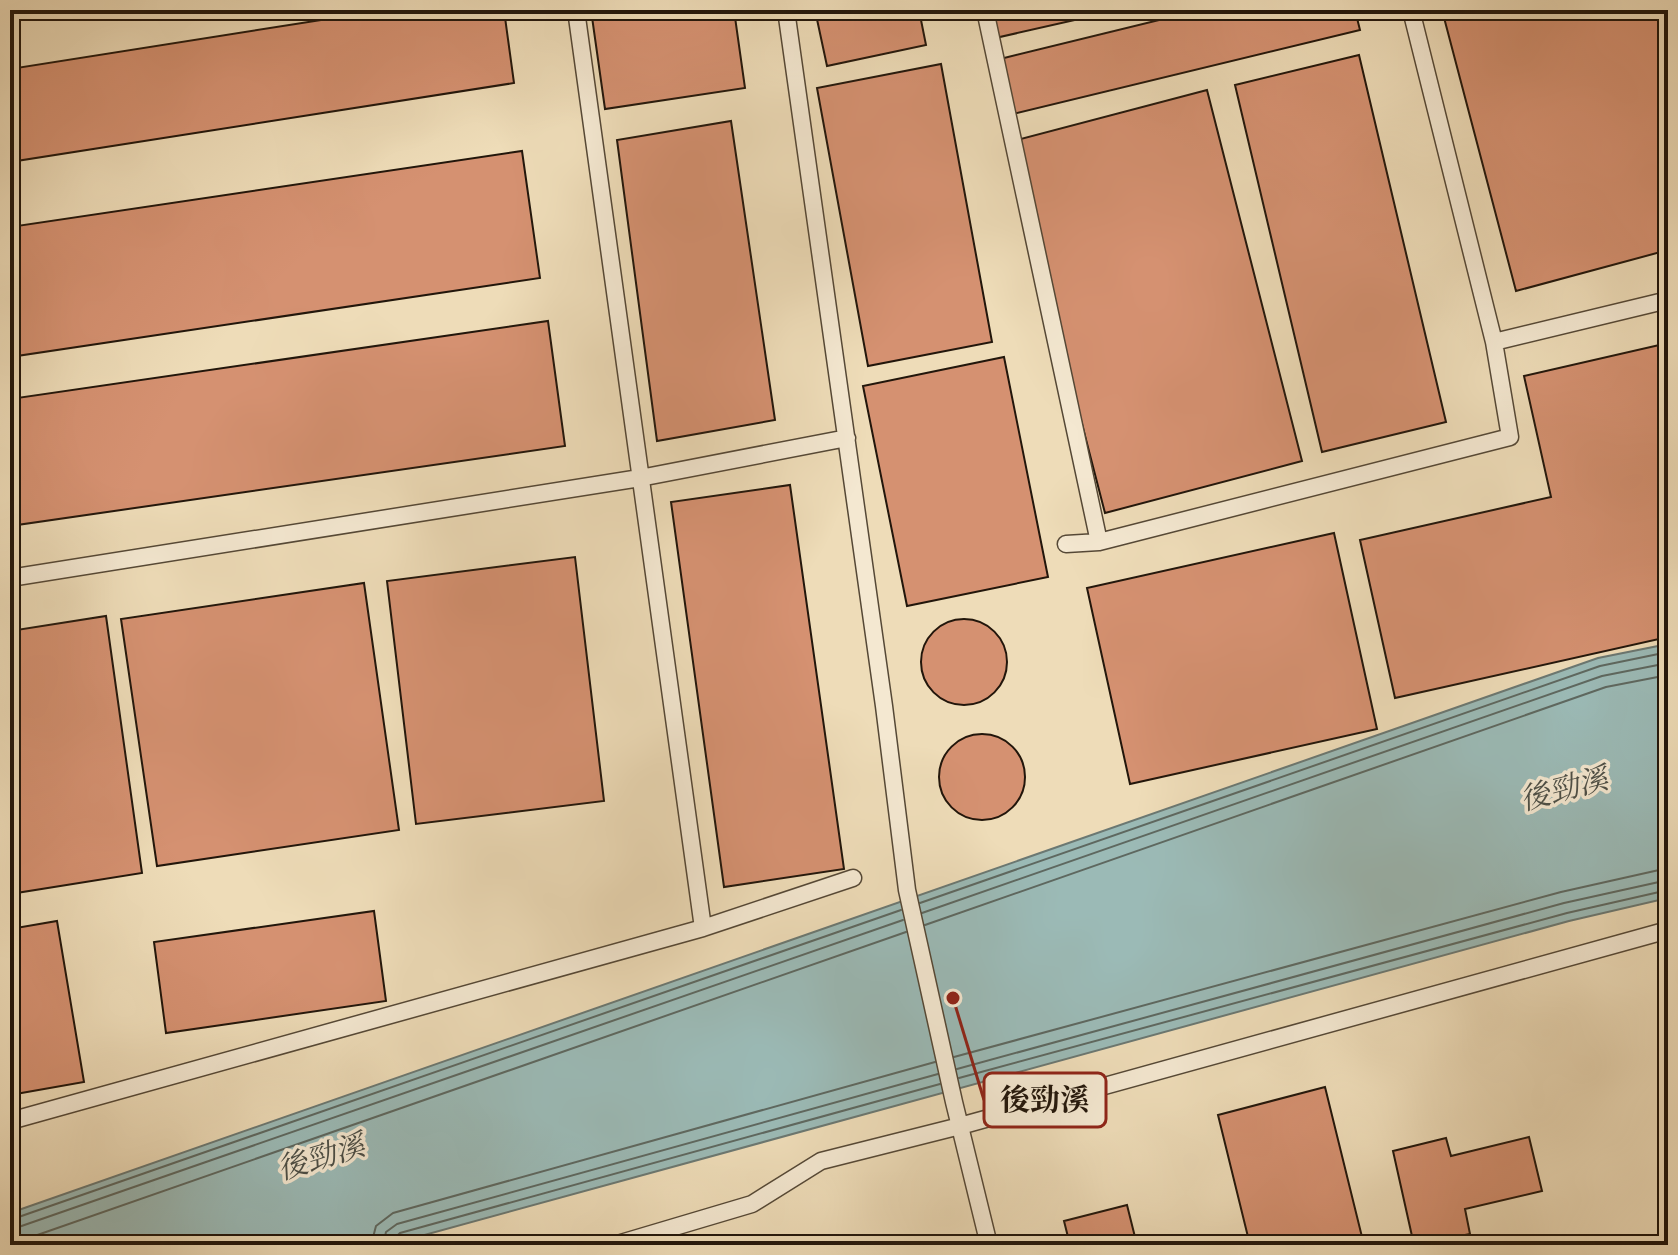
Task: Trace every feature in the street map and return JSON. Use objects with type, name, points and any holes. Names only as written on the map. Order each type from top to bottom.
[{"type":"lane","points":[[576,10],[703,928]]},
{"type":"lane","points":[[786,10],[907,890],[989,1245]]},
{"type":"lane","points":[[985,10],[1099,542]]},
{"type":"lane","points":[[1066,544],[1099,542],[1510,437],[1494,342],[1411,10]]},
{"type":"lane","points":[[1494,342],[1668,300]]},
{"type":"lane","points":[[10,578],[640,478],[847,438]]},
{"type":"lane","points":[[10,1121],[703,928],[853,878]]},
{"type":"lane","points":[[614,1245],[752,1204],[821,1161],[960,1126],[1668,930]]},
{"type":"water","name":"後勁溪","points":[[1668,644],[1668,898],[1569,921],[388,1245],[10,1245],[10,1213],[1598,658]]},
{"type":"building","points":[[385,10],[504,10],[514,83],[10,162],[10,69]]},
{"type":"building","points":[[591,10],[734,10],[745,88],[605,109]]},
{"type":"building","points":[[815,10],[919,10],[926,45],[827,66]]},
{"type":"building","points":[[984,10],[1119,10],[991,39]]},
{"type":"building","points":[[1200,10],[1355,10],[1360,30],[1013,114],[1000,59]]},
{"type":"building","points":[[1442,10],[1668,10],[1668,250],[1516,291]]},
{"type":"building","points":[[1359,55],[1446,422],[1322,452],[1235,85]]},
{"type":"building","points":[[941,64],[992,342],[868,366],[817,88]]},
{"type":"building","points":[[1207,90],[1302,461],[1105,513],[1009,142]]},
{"type":"building","points":[[731,121],[775,420],[657,441],[617,140]]},
{"type":"building","points":[[522,151],[540,278],[10,357],[10,227]]},
{"type":"building","points":[[548,321],[565,446],[10,526],[10,399]]},
{"type":"building","points":[[1668,343],[1668,637],[1395,698],[1360,540],[1551,497],[1524,376]]},
{"type":"building","points":[[1004,357],[1048,577],[907,606],[863,386]]},
{"type":"building","points":[[790,485],[844,869],[724,887],[671,502]]},
{"type":"building","points":[[1334,533],[1377,729],[1130,784],[1087,588]]},
{"type":"building","points":[[575,557],[604,801],[416,824],[387,581]]},
{"type":"building","points":[[364,583],[399,830],[157,866],[121,619]]},
{"type":"building","points":[[106,616],[142,873],[10,894],[10,631]]},
{"type":"building","points":[[964,619],[988,626],[1000,638],[1007,662],[1000,686],[988,698],[964,705],[940,698],[928,686],[921,662],[928,638],[940,626]]},
{"type":"building","points":[[982,734],[1006,741],[1018,753],[1025,777],[1018,801],[1006,813],[982,820],[958,813],[946,801],[939,777],[946,753],[958,741]]},
{"type":"building","points":[[374,911],[386,1001],[166,1033],[154,942]]},
{"type":"building","points":[[57,921],[84,1082],[10,1095],[10,929]]},
{"type":"building","points":[[1325,1087],[1364,1245],[1250,1245],[1218,1115]]},
{"type":"building","points":[[1529,1137],[1542,1191],[1465,1209],[1470,1234],[1414,1245],[1393,1151],[1446,1138],[1451,1156]]},
{"type":"building","points":[[1127,1205],[1137,1245],[1070,1245],[1064,1221]]},
{"type":"place","name":"後勁溪","points":[[953,998]]}]
